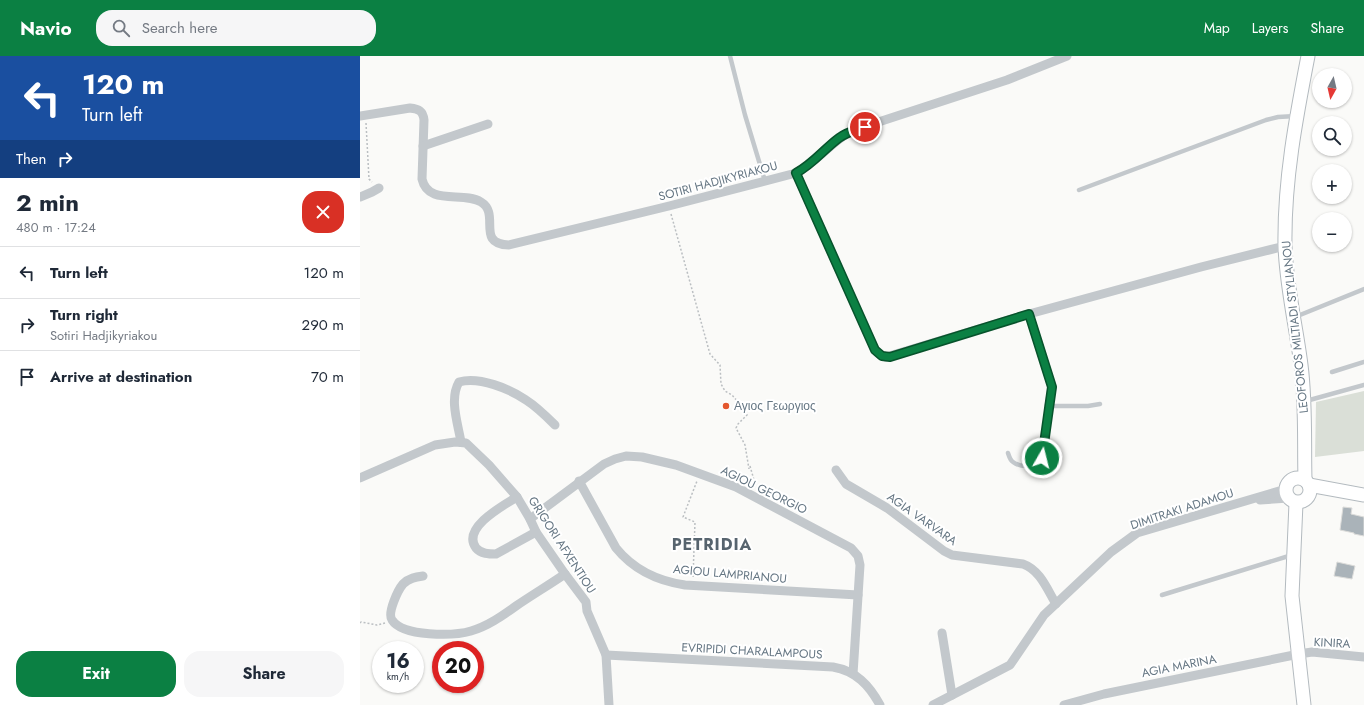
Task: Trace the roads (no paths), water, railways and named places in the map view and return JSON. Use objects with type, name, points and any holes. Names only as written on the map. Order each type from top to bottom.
[{"type":"main road","name":"LEOFOROS MILTIADI STYLIANOU","points":[[1294,553],[1298,490],[1304,432],[1304,401],[1301,365],[1285,246],[1286,190],[1308,56]]},
{"type":"main road","points":[[1298,490],[1364,496]]},
{"type":"main road","points":[[1294,553],[1292,596],[1304,705]]},
{"type":"street","name":"SOTIRI HADJIKYRIAKOU","points":[[423,146],[422,179],[426,190],[438,195],[470,198],[482,203],[487,208],[489,213],[491,238],[501,245],[509,245],[796,173],[809,165],[840,137],[851,131],[1007,80],[1067,56]]},
{"type":"street","points":[[363,116],[410,108],[422,111],[424,120],[423,146],[488,124]]},
{"type":"street","points":[[796,173],[875,350],[886,358],[1029,314],[1201,267],[1285,246]]},
{"type":"street","points":[[360,197],[379,188]]},
{"type":"street","points":[[1029,314],[1052,387],[1049,406]]},
{"type":"street","points":[[360,478],[435,445],[450,442],[461,442],[455,394],[458,382],[463,380],[491,384],[510,391],[526,400],[555,425]]},
{"type":"street","name":"GRIGORI AFXENTIOU","points":[[461,442],[472,448],[517,497],[536,532],[586,602],[587,612],[606,655],[609,705]]},
{"type":"street","name":"AGIOU GEORGIO","points":[[530,519],[604,464],[626,456],[656,460],[676,465],[736,487],[851,548],[858,556],[860,560],[853,674]]},
{"type":"street","name":"AGIA VARVARA","points":[[836,470],[846,484],[887,508],[944,551],[952,555],[1030,566],[1039,576],[1056,604]]},
{"type":"street","name":"AGIOU LAMPRIANOU","points":[[579,482],[622,556],[643,571],[660,579],[673,583],[692,585],[858,595]]},
{"type":"street","name":"DIMITRAKI ADAMOU","points":[[933,705],[1010,665],[1044,615],[1111,552],[1137,533],[1244,502],[1298,490]]},
{"type":"street","points":[[517,497],[491,513],[478,526],[474,535],[475,547],[481,552],[496,554],[536,532]]},
{"type":"street","points":[[423,576],[415,577],[403,584],[392,608],[392,620],[402,627],[423,633],[454,634],[471,632],[498,619],[565,574]]},
{"type":"street","points":[[942,633],[952,696]]},
{"type":"street","name":"KINIRA","points":[[1298,654],[1312,652],[1364,657]]},
{"type":"street","name":"AGIA MARINA","points":[[1064,705],[1119,691],[1298,654]]},
{"type":"street","name":"EVRIPIDI CHARALAMPOUS","points":[[606,655],[833,667],[853,674],[870,688],[880,705]]},
{"type":"lane","points":[[730,56],[745,115],[765,181]]},
{"type":"lane","points":[[1079,190],[1266,120],[1278,117],[1297,116]]},
{"type":"lane","points":[[1294,317],[1364,289]]},
{"type":"lane","points":[[1332,372],[1364,362]]},
{"type":"lane","points":[[1304,401],[1364,385]]},
{"type":"lane","points":[[1008,453],[1011,461],[1019,465],[1034,466],[1039,463],[1042,458],[1049,406],[1088,406],[1100,404]]},
{"type":"lane","points":[[1162,595],[1294,553]]},
{"type":"place","name":"Αγιος Γεωργιος","points":[[726,406]]},
{"type":"district","name":"PETRIDIA","points":[[712,544]]}]
